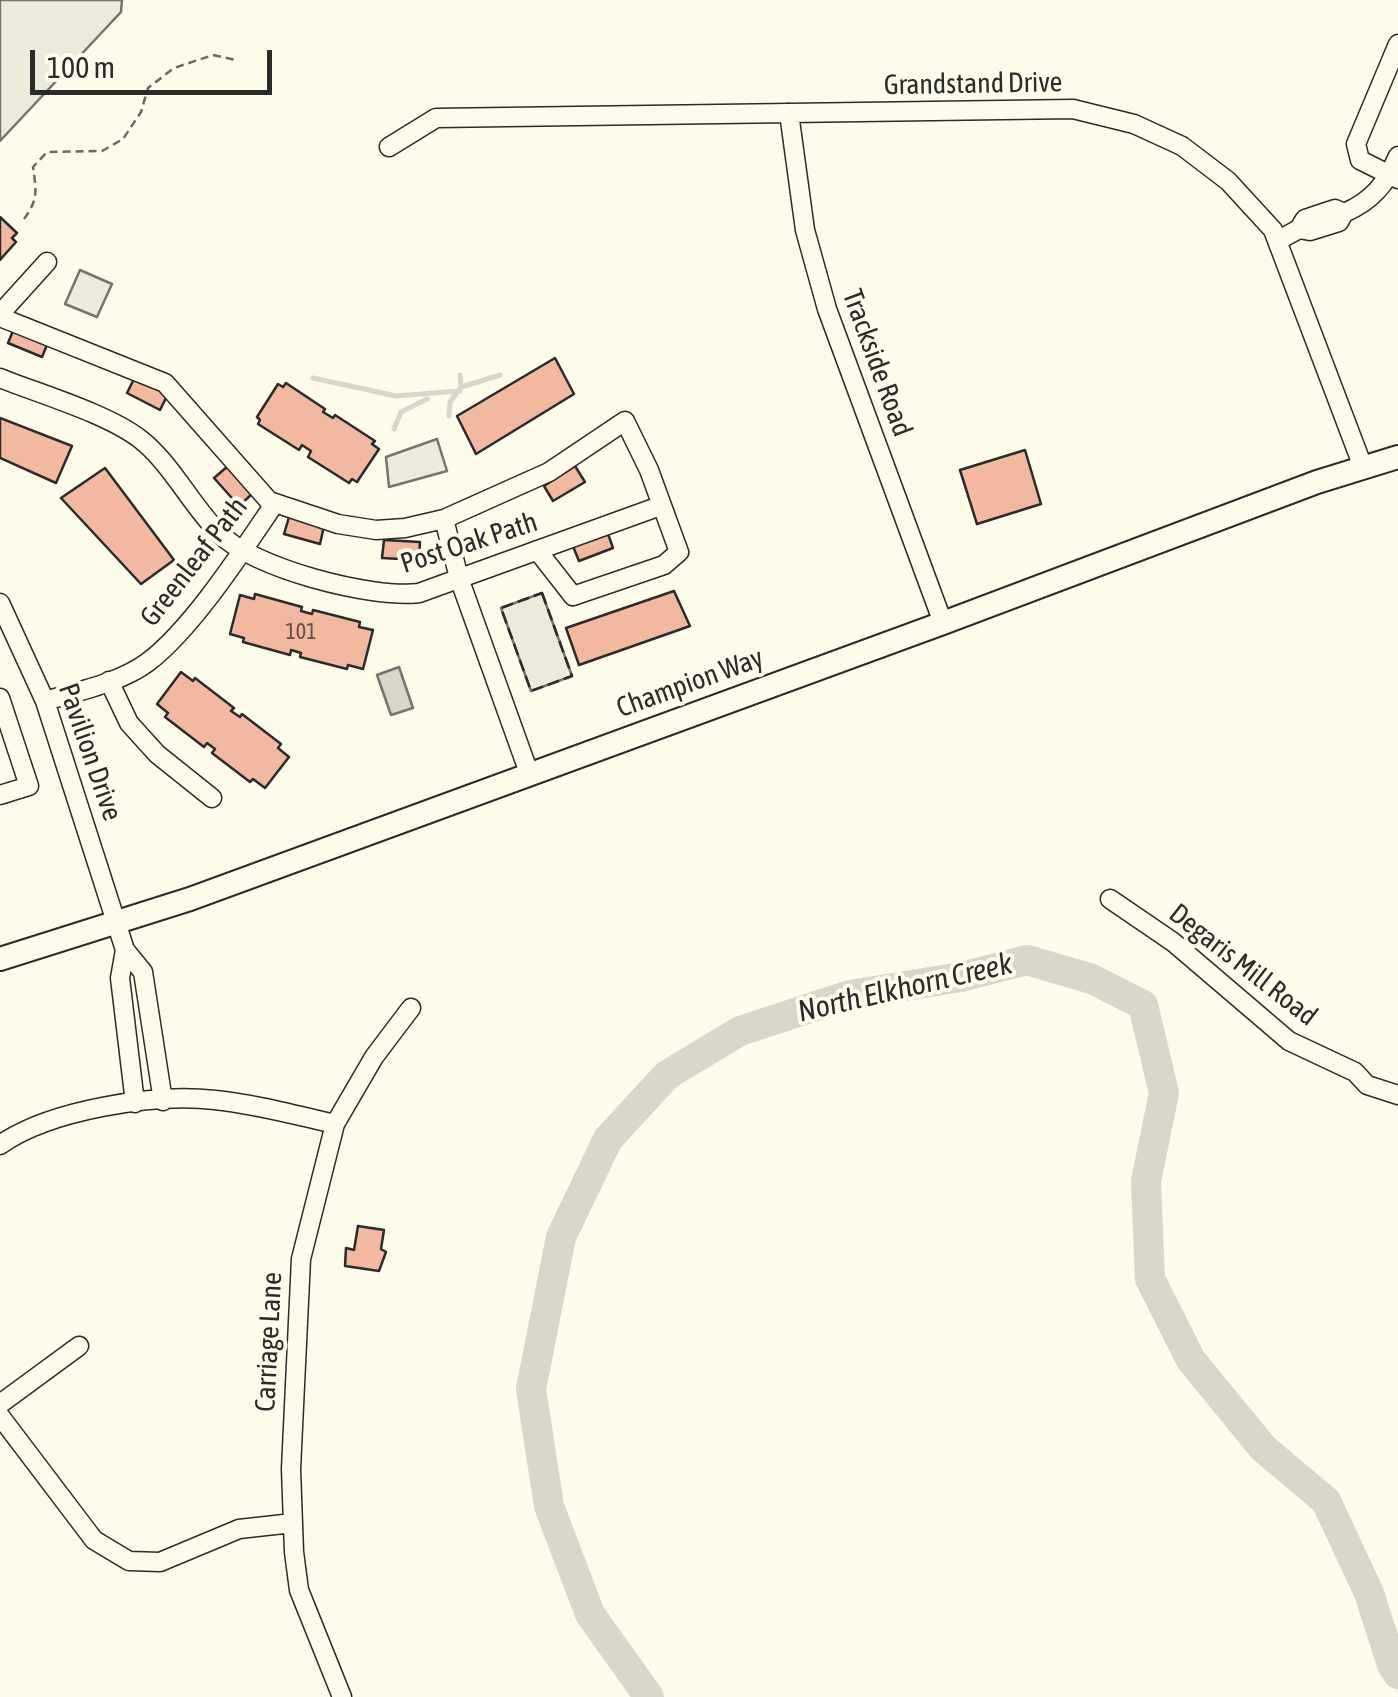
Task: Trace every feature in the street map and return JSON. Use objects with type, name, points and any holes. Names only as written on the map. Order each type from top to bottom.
[{"type":"main road","name":"Champion Way","points":[[0,959],[117,923],[401,822],[1398,457]]},
{"type":"street","points":[[1394,178],[1360,160],[1356,144],[1398,44]]},
{"type":"street","name":"Grandstand Drive","points":[[389,147],[436,118],[1073,110],[1134,124],[1182,146],[1228,181],[1273,230],[1363,467]]},
{"type":"street","name":"Trackside Road","points":[[789,113],[805,230],[827,309],[943,623]]},
{"type":"street","points":[[1277,241],[1299,229],[1310,231],[1339,222],[1344,213],[1367,203],[1394,178],[1398,156]]},
{"type":"street","points":[[47,262],[0,315],[164,383],[270,500],[338,524],[376,530],[444,520],[549,472],[625,421],[649,470],[679,552],[664,565],[573,596],[537,550]]},
{"type":"street","name":"Post Oak Path","points":[[0,378],[120,427],[142,440],[221,536],[256,560],[400,596],[420,593],[660,506]]},
{"type":"street","name":"Greenleaf Path","points":[[45,701],[109,681],[146,664],[179,632],[275,502]]},
{"type":"street","points":[[444,520],[459,578],[529,773]]},
{"type":"street","name":"Pavilion Drive","points":[[0,603],[45,701],[125,950]]},
{"type":"street","points":[[109,681],[128,723],[157,754],[212,798]]},
{"type":"street","points":[[0,698],[29,786],[0,794]]},
{"type":"street","name":"Degaris Mill Road","points":[[1110,900],[1172,942],[1289,1040],[1355,1072],[1367,1085],[1398,1095]]},
{"type":"street","points":[[125,950],[144,972],[163,1101]]},
{"type":"street","points":[[125,950],[120,978],[135,1103]]},
{"type":"street","name":"Carriage Lane","points":[[342,1697],[300,1590],[291,1469],[301,1259],[335,1124],[374,1057],[411,1008]]},
{"type":"street","points":[[0,1145],[15,1134],[97,1106],[163,1101],[211,1099],[335,1124]]},
{"type":"street","points":[[0,1404],[79,1346]]},
{"type":"street","points":[[0,1416],[94,1540],[129,1560],[160,1562],[239,1529],[294,1523]]},
{"type":"path","points":[[24,219],[36,201],[39,187],[33,167],[47,152],[102,151],[123,138],[141,112],[148,88],[174,68],[213,55],[236,60]]},
{"type":"shaded area","points":[[0,0],[122,0],[121,12],[0,141]]},
{"type":"shaded area","points":[[80,270],[112,284],[97,317],[65,304]]},
{"type":"shaded area","points":[[437,439],[447,471],[389,487],[386,457]]},
{"type":"shaded area","points":[[542,593],[572,676],[531,691],[501,608]]},
{"type":"shaded area","points":[[399,667],[413,708],[391,715],[377,675]]},
{"type":"building","points":[[0,217],[17,233],[12,238],[16,242],[0,260]]},
{"type":"building","points":[[15,326],[49,340],[42,357],[8,343]]},
{"type":"building","points":[[555,358],[574,394],[476,454],[457,416]]},
{"type":"building","points":[[135,377],[168,394],[160,410],[127,393]]},
{"type":"building","points":[[286,383],[325,409],[323,412],[333,418],[335,415],[375,441],[372,444],[379,449],[357,482],[352,479],[349,483],[308,457],[311,451],[302,445],[299,450],[258,424],[257,417],[278,384],[283,387]]},
{"type":"building","points":[[0,418],[72,446],[56,483],[0,458]]},
{"type":"building","points":[[1025,450],[1041,504],[977,524],[960,470]]},
{"type":"building","points":[[228,466],[252,494],[239,506],[214,478]]},
{"type":"building","points":[[575,466],[585,482],[553,501],[544,486]]},
{"type":"building","points":[[105,468],[174,560],[141,584],[61,498]]},
{"type":"building","points":[[289,517],[324,526],[320,544],[284,534]]},
{"type":"building","points":[[607,531],[613,548],[579,561],[572,544]]},
{"type":"building","points":[[384,540],[420,542],[419,560],[382,558]]},
{"type":"building","points":[[674,591],[690,626],[579,665],[566,628]]},
{"type":"building","points":[[255,594],[302,607],[301,611],[312,614],[313,610],[360,622],[359,627],[373,630],[363,669],[300,657],[301,653],[291,650],[290,655],[243,642],[244,638],[230,634],[240,595],[254,599]]},
{"type":"building","points":[[181,672],[193,681],[195,678],[234,708],[231,711],[240,717],[242,714],[281,744],[278,748],[289,757],[265,788],[253,779],[250,782],[212,753],[215,749],[207,743],[204,747],[165,717],[168,713],[157,704]]},
{"type":"building","points":[[358,1226],[384,1230],[381,1249],[386,1252],[379,1271],[345,1266],[346,1248],[354,1250]]},
{"type":"waterway","points":[[449,416],[450,402],[461,387],[460,375]]},
{"type":"waterway","points":[[461,387],[500,375]]},
{"type":"waterway","points":[[313,378],[396,396],[460,391]]},
{"type":"waterway","points":[[394,429],[401,412],[427,399]]},
{"type":"waterway","name":"North Elkhorn Creek","points":[[649,1697],[590,1614],[549,1506],[531,1389],[561,1237],[608,1139],[667,1075],[740,1031],[850,995],[961,977],[1027,960],[1092,979],[1143,1005],[1164,1093],[1146,1181],[1150,1279],[1191,1360],[1263,1448],[1326,1501],[1369,1593],[1398,1674]]},
{"type":"fence","points":[[542,593],[572,676],[531,691],[501,608],[542,593]]}]
